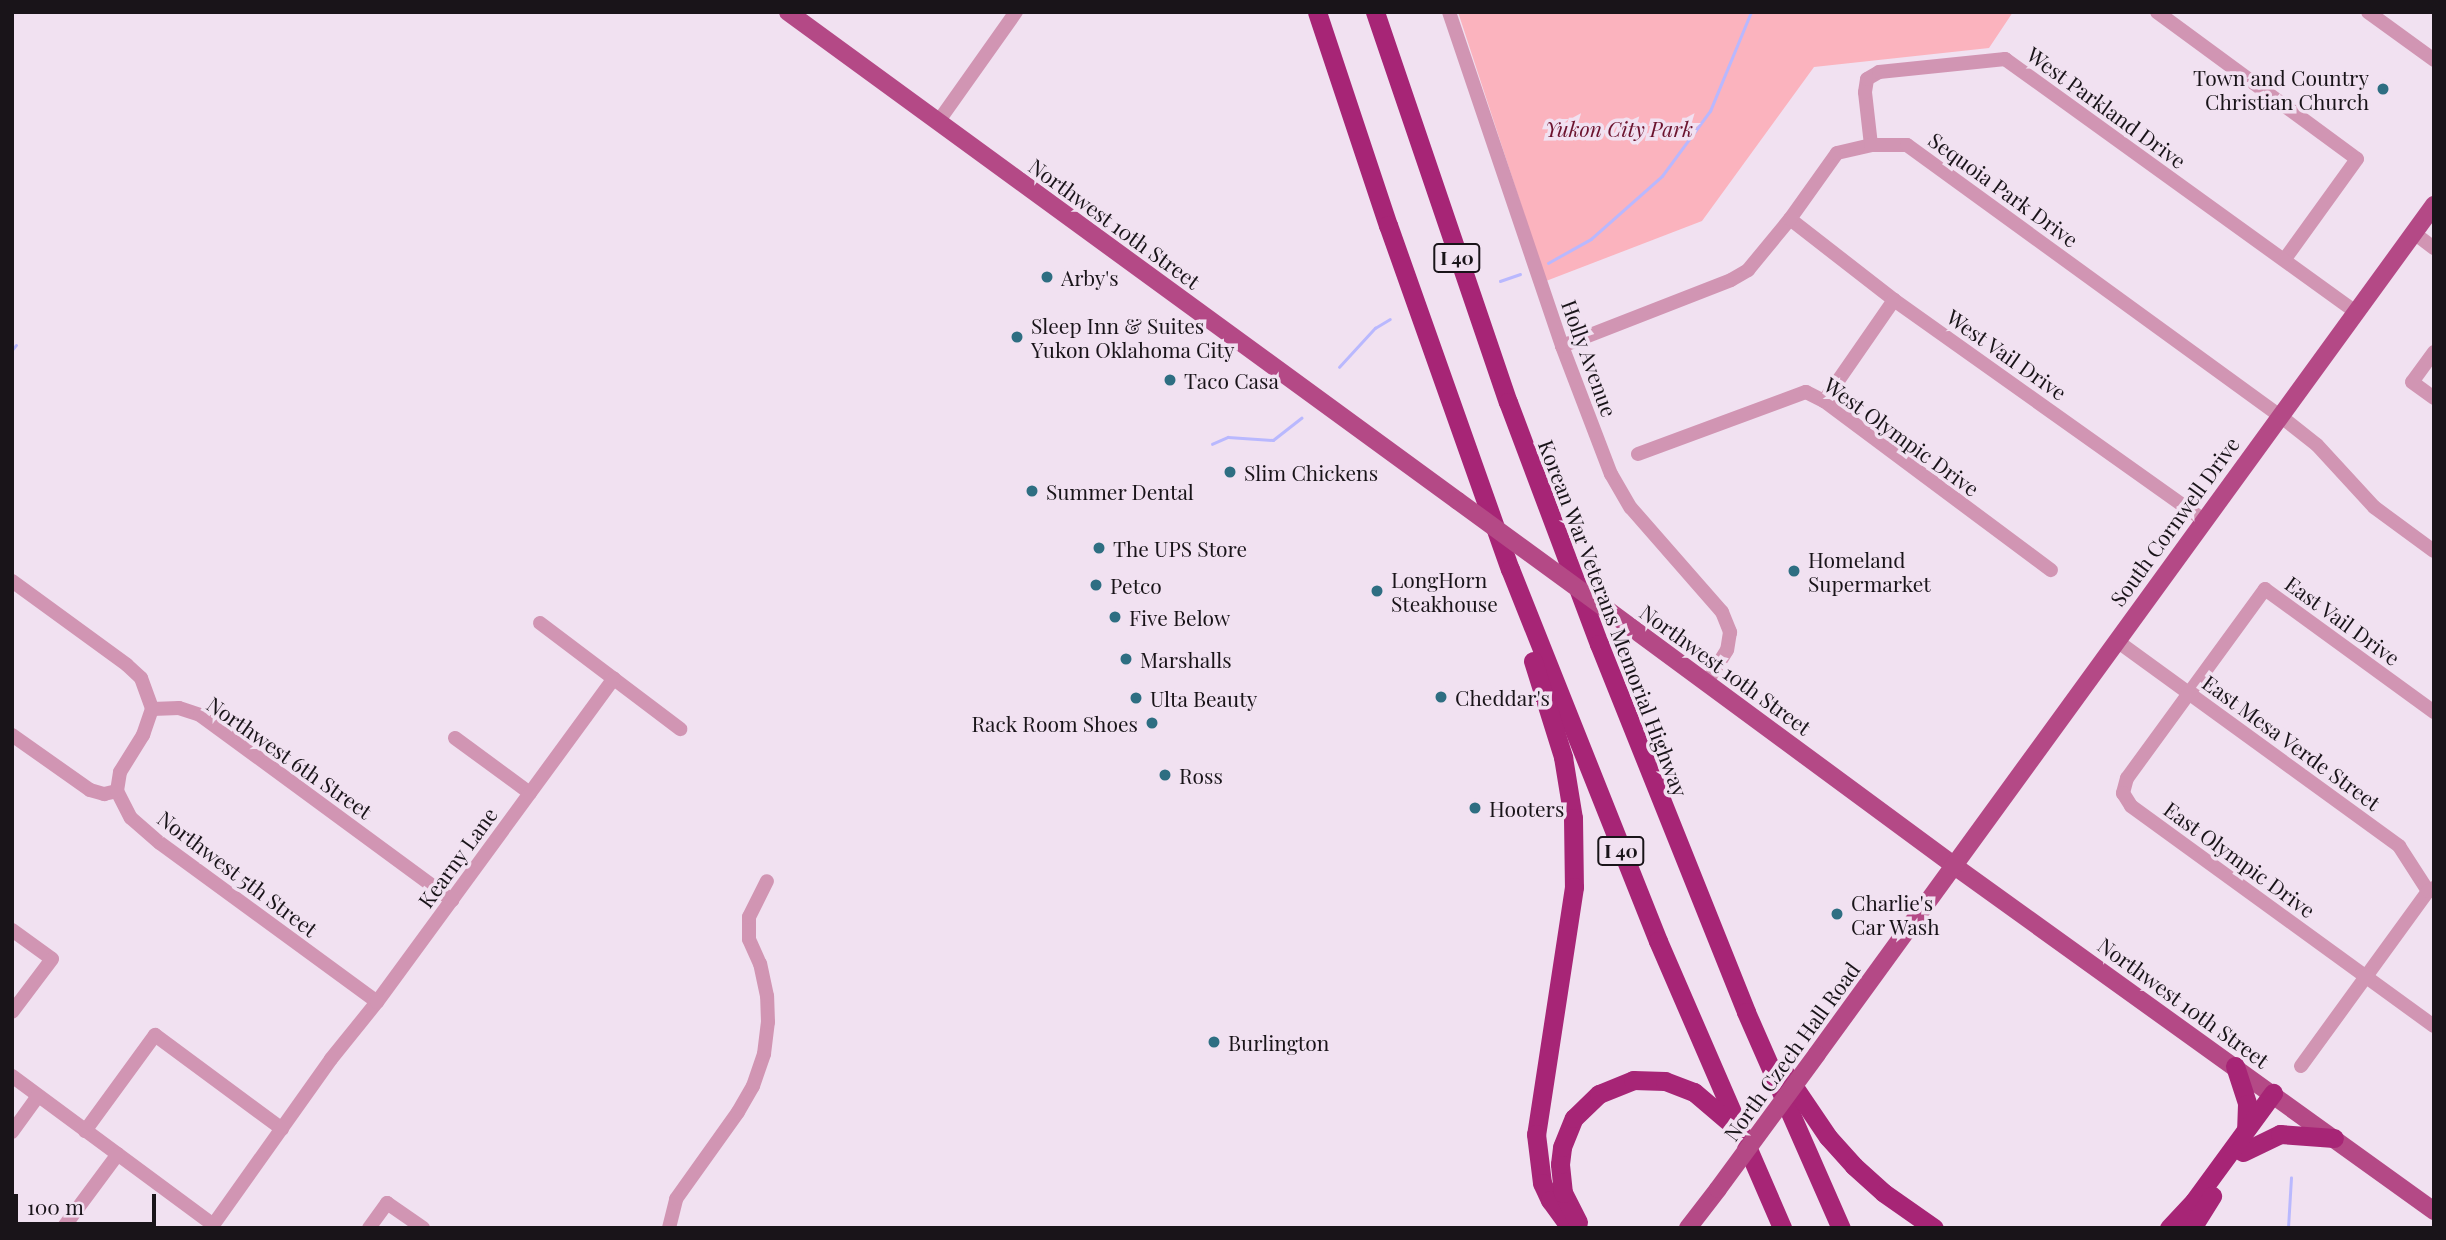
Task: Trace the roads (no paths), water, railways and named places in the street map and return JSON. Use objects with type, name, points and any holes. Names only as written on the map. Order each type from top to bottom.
[{"type":"highway","name":"I 40","points":[[1317,12],[1392,237],[1510,569],[1647,916],[1782,1228]]},
{"type":"highway","name":"Korean War Veterans Memorial Highway","points":[[1375,12],[1508,402],[1651,780],[1746,1012],[1841,1228]]},
{"type":"highway","points":[[1510,569],[1520,620],[1563,757],[1573,818],[1573,897],[1536,1134],[1542,1183],[1559,1215],[1570,1228]]},
{"type":"highway","points":[[1746,1012],[1828,1138],[1884,1193],[1934,1228]]},
{"type":"highway","points":[[2235,1066],[2247,1104],[2246,1130]]},
{"type":"highway","points":[[1583,1228],[1563,1193],[1560,1164],[1566,1132],[1586,1104],[1599,1094],[1633,1080],[1665,1081],[1694,1093],[1738,1130]]},
{"type":"highway","points":[[2169,1228],[2194,1202],[2246,1130],[2277,1096]]},
{"type":"highway","points":[[2192,1228],[2277,1096]]},
{"type":"highway","points":[[2243,1152],[2264,1139],[2280,1134],[2334,1138]]},
{"type":"main road","name":"Northwest 10th Street","points":[[789,12],[1953,865],[2434,1211]]},
{"type":"main road","name":"South Cornwell Drive","points":[[1953,865],[2278,415],[2434,205]]},
{"type":"main road","name":"North Czech Hall Road","points":[[1688,1228],[1953,865]]},
{"type":"street","points":[[938,122],[1016,12]]},
{"type":"street","name":"Holly Avenue","points":[[1449,12],[1562,346],[1611,474],[1631,508],[1722,612],[1730,632],[1727,650],[1706,684]]},
{"type":"street","points":[[2157,12],[2357,159],[2285,260],[2355,312]]},
{"type":"street","points":[[2368,12],[2434,60]]},
{"type":"street","name":"West Parkland Drive","points":[[1871,145],[1865,92],[1867,79],[1879,72],[2005,59],[2285,260]]},
{"type":"street","name":"Sequoia Park Drive","points":[[1562,346],[1731,281],[1748,270],[1790,219],[1837,153],[1871,145],[1907,145],[2317,445],[2374,507],[2434,551]]},
{"type":"street","name":"West Vail Drive","points":[[1790,219],[1894,300],[2203,520]]},
{"type":"street","points":[[2414,233],[2434,248]]},
{"type":"street","points":[[1824,401],[1894,300]]},
{"type":"street","points":[[2434,352],[2412,382],[2434,398]]},
{"type":"street","name":"West Olympic Drive","points":[[1638,454],[1806,392],[1824,401],[2050,570]]},
{"type":"street","points":[[12,581],[127,665],[141,678],[152,709],[143,735],[120,772],[117,791],[104,794],[90,790],[12,735]]},
{"type":"street","name":"East Vail Drive","points":[[2188,692],[2264,589],[2434,712]]},
{"type":"street","points":[[540,623],[680,729]]},
{"type":"street","name":"East Mesa Verde Street","points":[[2117,640],[2399,846],[2431,889]]},
{"type":"street","name":"Kearny Lane","points":[[212,1226],[331,1059],[377,1002],[614,678]]},
{"type":"street","name":"East Olympic Drive","points":[[2188,692],[2127,778],[2123,793],[2131,806],[2434,1026]]},
{"type":"street","name":"Northwest 6th Street","points":[[152,709],[179,708],[200,715],[452,900]]},
{"type":"street","points":[[455,738],[530,793]]},
{"type":"street","name":"Northwest 5th Street","points":[[117,791],[131,818],[160,843],[377,1002]]},
{"type":"street","points":[[668,1228],[676,1199],[738,1112],[752,1086],[764,1054],[768,1022],[767,996],[760,964],[749,939],[749,917],[767,881]]},
{"type":"street","points":[[2301,1066],[2431,889]]},
{"type":"street","points":[[12,930],[52,959],[12,1012]]},
{"type":"street","points":[[85,1131],[155,1035],[282,1129]]},
{"type":"street","points":[[12,1076],[212,1226]]},
{"type":"street","points":[[12,1132],[38,1097]]},
{"type":"street","points":[[63,1228],[118,1154]]},
{"type":"street","points":[[369,1228],[387,1203],[423,1228]]},
{"type":"waterway","points":[[1548,263],[1591,239],[1662,176],[1710,111],[1751,12]]},
{"type":"waterway","points":[[1500,281],[1520,274]]},
{"type":"waterway","points":[[1339,367],[1375,328],[1390,319]]},
{"type":"waterway","points":[[12,350],[16,345]]},
{"type":"waterway","points":[[1212,444],[1228,437],[1273,440],[1301,418]]},
{"type":"waterway","points":[[2288,1228],[2291,1178]]},
{"type":"place","name":"Town and Country Christian Church","points":[[2383,89]]},
{"type":"place","name":"Arby's","points":[[1047,277]]},
{"type":"place","name":"Sleep Inn & Suites Yukon Oklahoma City","points":[[1017,337]]},
{"type":"place","name":"Taco Casa","points":[[1170,380]]},
{"type":"place","name":"Slim Chickens","points":[[1230,472]]},
{"type":"place","name":"Summer Dental","points":[[1032,491]]},
{"type":"place","name":"The UPS Store","points":[[1099,548]]},
{"type":"place","name":"Homeland Supermarket","points":[[1794,571]]},
{"type":"place","name":"Petco","points":[[1096,585]]},
{"type":"place","name":"LongHorn Steakhouse","points":[[1377,591]]},
{"type":"place","name":"Five Below","points":[[1115,617]]},
{"type":"place","name":"Marshalls","points":[[1126,659]]},
{"type":"place","name":"Cheddar's","points":[[1441,697]]},
{"type":"place","name":"Ulta Beauty","points":[[1136,698]]},
{"type":"place","name":"Rack Room Shoes","points":[[1152,723]]},
{"type":"place","name":"Ross","points":[[1165,775]]},
{"type":"place","name":"Hooters","points":[[1475,808]]},
{"type":"place","name":"Charlie's Car Wash","points":[[1837,914]]},
{"type":"place","name":"Burlington","points":[[1214,1042]]},
{"type":"park label","name":"Yukon City Park","points":[[1619,128]]}]
